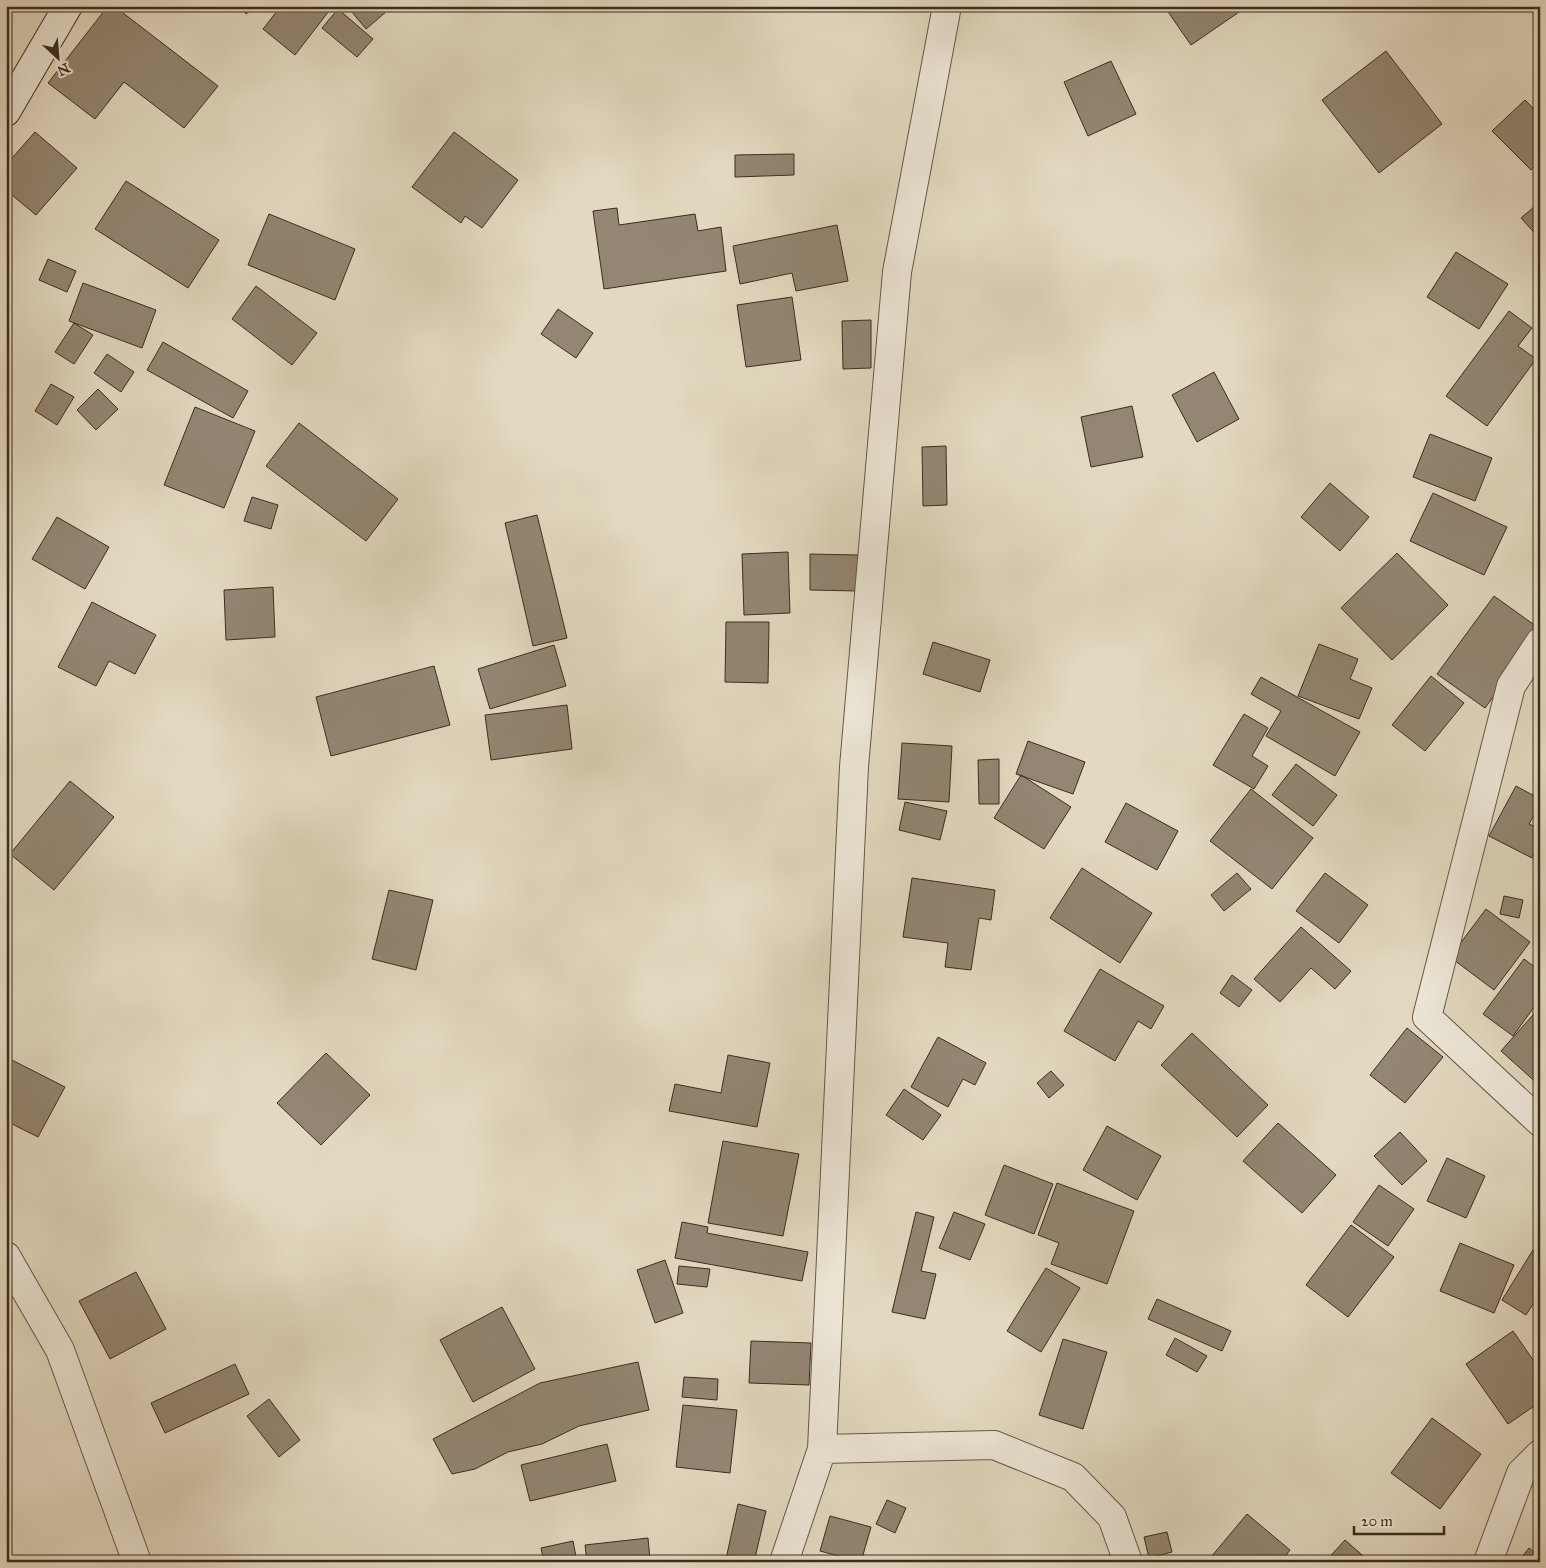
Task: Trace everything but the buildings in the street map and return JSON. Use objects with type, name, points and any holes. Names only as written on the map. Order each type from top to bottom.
[{"type":"street","points":[[6,112],[68,6]]},
{"type":"street","points":[[784,1562],[822,1450],[853,786],[897,272],[947,6]]},
{"type":"street","points":[[1540,642],[1511,686],[1427,1017],[1540,1122]]},
{"type":"street","points":[[6,1256],[60,1350],[137,1562]]},
{"type":"street","points":[[822,1450],[994,1445],[1072,1477],[1112,1517],[1128,1562]]},
{"type":"street","points":[[1488,1562],[1521,1473],[1540,1454]]}]
